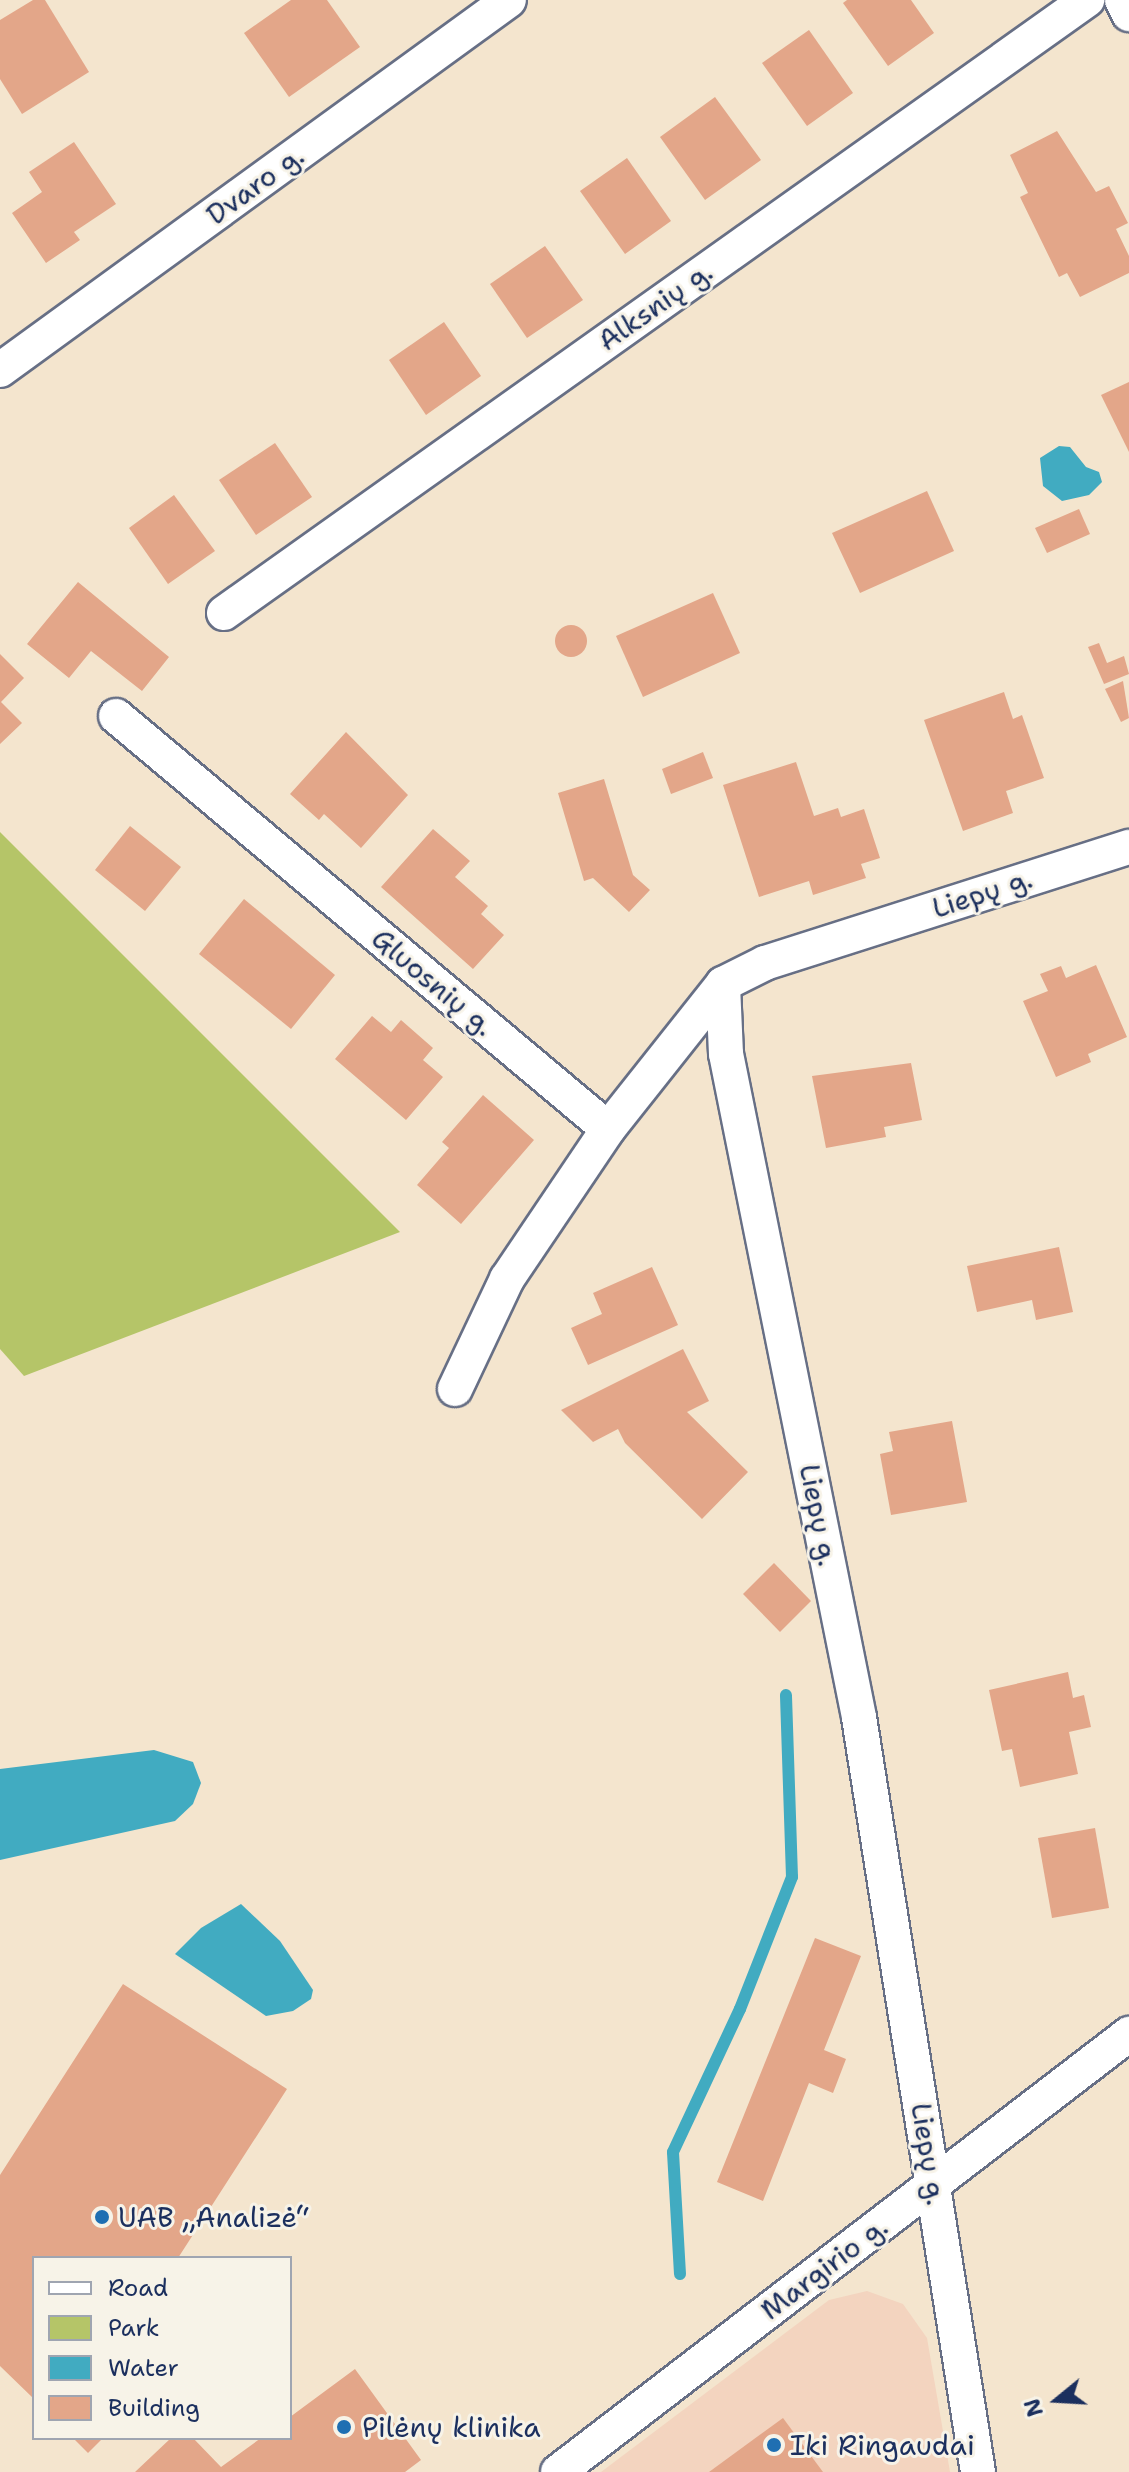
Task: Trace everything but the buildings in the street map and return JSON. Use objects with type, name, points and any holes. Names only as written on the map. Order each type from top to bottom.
[{"type":"street","name":"Dvaro g.","points":[[0,370],[509,0]]},
{"type":"street","name":"Alksnių g.","points":[[224,613],[1087,0]]},
{"type":"street","points":[[1122,0],[1129,14]]},
{"type":"street","name":"Gluosnių g.","points":[[116,716],[608,1129]]},
{"type":"street","name":"Liepų g.","points":[[978,2472],[859,1717],[726,1054],[723,984],[765,963],[1129,847]]},
{"type":"street","points":[[455,1389],[507,1279],[608,1129],[723,984]]},
{"type":"street","name":"Margirio g.","points":[[558,2472],[1129,2034]]},
{"type":"shaded area","points":[[867,2291],[903,2304],[927,2338],[950,2472],[601,2472],[829,2300]]},
{"type":"green space","points":[[0,832],[400,1232],[24,1376],[0,1349]]},
{"type":"water","points":[[1059,446],[1070,447],[1086,467],[1099,472],[1102,482],[1089,495],[1062,501],[1043,486],[1040,458]]},
{"type":"water","points":[[154,1750],[193,1762],[201,1783],[193,1804],[175,1821],[0,1860],[0,1769]]},
{"type":"water","points":[[241,1904],[280,1941],[313,1990],[311,1999],[293,2011],[266,2016],[175,1954],[201,1928]]},
{"type":"waterway","points":[[680,2274],[673,2152],[740,2009],[792,1877],[786,1695]]},
{"type":"place","name":"UAB „Analizė“","points":[[102,2217]]},
{"type":"place","name":"Pilėnų klinika","points":[[344,2427]]},
{"type":"place","name":"Iki Ringaudai","points":[[774,2445]]}]
